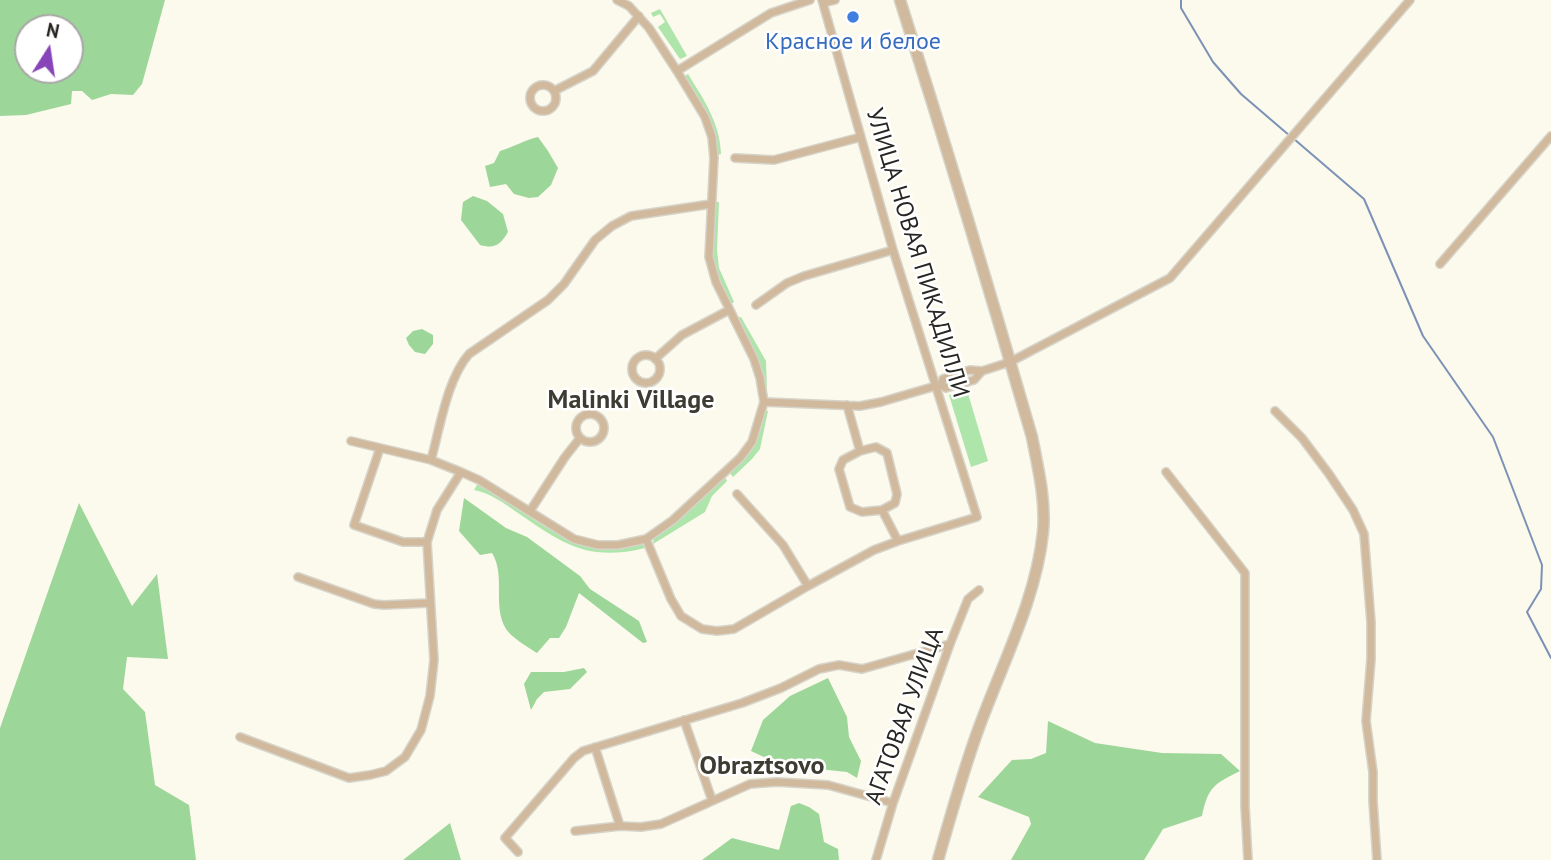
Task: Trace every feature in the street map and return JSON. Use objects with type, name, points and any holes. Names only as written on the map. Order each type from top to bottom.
[{"type":"street","points":[[351,441],[431,460],[461,472],[479,480],[574,539],[598,545],[618,545],[646,539],[673,520],[740,458],[752,442],[764,402],[760,379],[754,359],[716,282],[709,257],[714,158],[712,137],[705,117],[649,28],[629,6],[617,0]]},
{"type":"street","points":[[677,71],[771,13],[810,0]]},
{"type":"street","points":[[823,1],[835,0]]},
{"type":"street","points":[[900,0],[952,164],[1032,437],[1044,510],[1043,532],[1034,578],[976,734],[938,860]]},
{"type":"street","points":[[764,402],[860,406],[939,385],[943,379],[970,370],[982,371],[1010,362],[1170,278],[1410,0]]},
{"type":"street","name":"УЛИЦА НОВАЯ ПИКАДИЛЛИ","points":[[823,1],[893,250],[939,385],[977,517],[898,541]]},
{"type":"street","points":[[554,91],[593,71],[639,16]]},
{"type":"street","points":[[1440,264],[1551,136]]},
{"type":"street","points":[[735,158],[774,160],[861,137]]},
{"type":"street","points":[[431,460],[453,379],[469,354],[548,300],[564,284],[595,240],[612,226],[631,216],[711,204]]},
{"type":"street","points":[[756,305],[788,283],[804,276],[893,250]]},
{"type":"street","points":[[655,359],[682,335],[729,310]]},
{"type":"street","points":[[847,405],[859,451]]},
{"type":"street","points":[[1275,411],[1302,438],[1329,474],[1353,510],[1364,534],[1371,634],[1366,720],[1373,772],[1377,860]]},
{"type":"street","points":[[530,511],[580,438]]},
{"type":"street","points":[[876,447],[887,453],[897,494],[895,503],[883,510],[862,512],[850,507],[839,469],[843,460],[859,451],[876,447]]},
{"type":"street","points":[[380,448],[354,524],[402,542],[427,542]]},
{"type":"street","points":[[240,737],[349,778],[386,771],[405,757],[421,730],[430,696],[434,660],[427,542],[437,510],[461,472]]},
{"type":"street","points":[[1166,472],[1245,573],[1245,806],[1248,860]]},
{"type":"street","points":[[737,495],[783,545],[808,586]]},
{"type":"street","points":[[646,539],[681,616],[702,629],[734,629],[874,550],[898,541],[883,510]]},
{"type":"street","points":[[298,577],[374,604],[429,603]]},
{"type":"street","name":"АГАТОВАЯ УЛИЦА","points":[[876,860],[893,803],[950,644],[968,599],[979,590]]},
{"type":"street","points":[[518,852],[505,838],[583,751],[742,703],[819,670],[839,665],[862,669],[950,644]]},
{"type":"street","points":[[684,720],[712,800]]},
{"type":"street","points":[[595,747],[620,825]]},
{"type":"street","points":[[575,831],[620,825],[641,827],[661,824],[750,784],[777,782],[828,785],[893,803]]},
{"type":"green space","points":[[0,0],[165,0],[142,84],[133,95],[111,94],[92,100],[82,91],[72,91],[71,104],[26,115],[0,116]]},
{"type":"green space","points":[[660,9],[687,56],[680,59],[658,27],[665,22],[660,14],[653,17],[651,13]]},
{"type":"green space","points":[[688,74],[714,122],[721,154],[717,155],[714,134],[686,80],[685,76]]},
{"type":"green space","points":[[538,137],[558,168],[551,185],[538,197],[529,198],[514,194],[506,184],[490,187],[485,166],[494,163],[500,151]]},
{"type":"green space","points":[[473,196],[487,201],[503,214],[508,232],[497,245],[480,245],[461,220],[463,202]]},
{"type":"green space","points":[[715,202],[719,202],[719,268],[734,302],[731,304],[717,273],[713,254]]},
{"type":"green space","points":[[741,317],[766,361],[767,390],[737,318]]},
{"type":"green space","points":[[422,329],[433,335],[433,344],[425,354],[415,352],[406,338],[413,331]]},
{"type":"green space","points":[[967,390],[988,461],[971,467],[949,395]]},
{"type":"green space","points":[[764,410],[768,411],[760,449],[733,477],[730,473],[752,445]]},
{"type":"green space","points":[[725,477],[727,481],[712,496],[705,512],[653,544],[654,537],[682,517]]},
{"type":"green space","points":[[477,485],[489,489],[542,525],[571,540],[600,548],[643,544],[645,548],[607,553],[577,547],[549,534],[497,499],[474,490]]},
{"type":"green space","points":[[464,498],[506,528],[527,537],[580,576],[590,589],[639,621],[647,642],[643,643],[579,593],[559,638],[550,638],[537,653],[516,639],[506,629],[502,620],[498,571],[492,553],[480,555],[459,531]]},
{"type":"green space","points":[[79,503],[132,606],[157,574],[168,659],[127,657],[123,689],[145,712],[155,785],[189,805],[196,860],[0,860],[0,728]]},
{"type":"green space","points":[[584,668],[587,672],[570,689],[544,692],[531,710],[524,684],[531,672],[564,672]]},
{"type":"green space","points":[[828,678],[847,717],[849,737],[861,761],[857,778],[847,772],[781,765],[751,751],[763,720],[790,696]]},
{"type":"green space","points":[[1048,721],[1095,743],[1162,753],[1221,754],[1240,771],[1214,787],[1202,816],[1163,829],[1144,860],[1011,860],[1031,824],[1029,817],[978,797],[1012,760],[1031,759],[1046,753]]},
{"type":"green space","points":[[799,803],[819,814],[824,842],[838,849],[839,860],[702,860],[732,838],[779,850],[791,806]]},
{"type":"green space","points":[[450,823],[461,860],[403,860]]},
{"type":"waterway","points":[[1181,0],[1181,8],[1213,62],[1241,94],[1290,136]]},
{"type":"waterway","points":[[1294,139],[1364,199],[1423,336],[1493,437],[1542,565],[1541,589],[1527,612],[1551,658]]},
{"type":"place","name":"Красное и белое","points":[[853,17]]},
{"type":"district","name":"Malinki Village","points":[[631,401]]},
{"type":"district","name":"Obraztsovo","points":[[762,767]]}]
